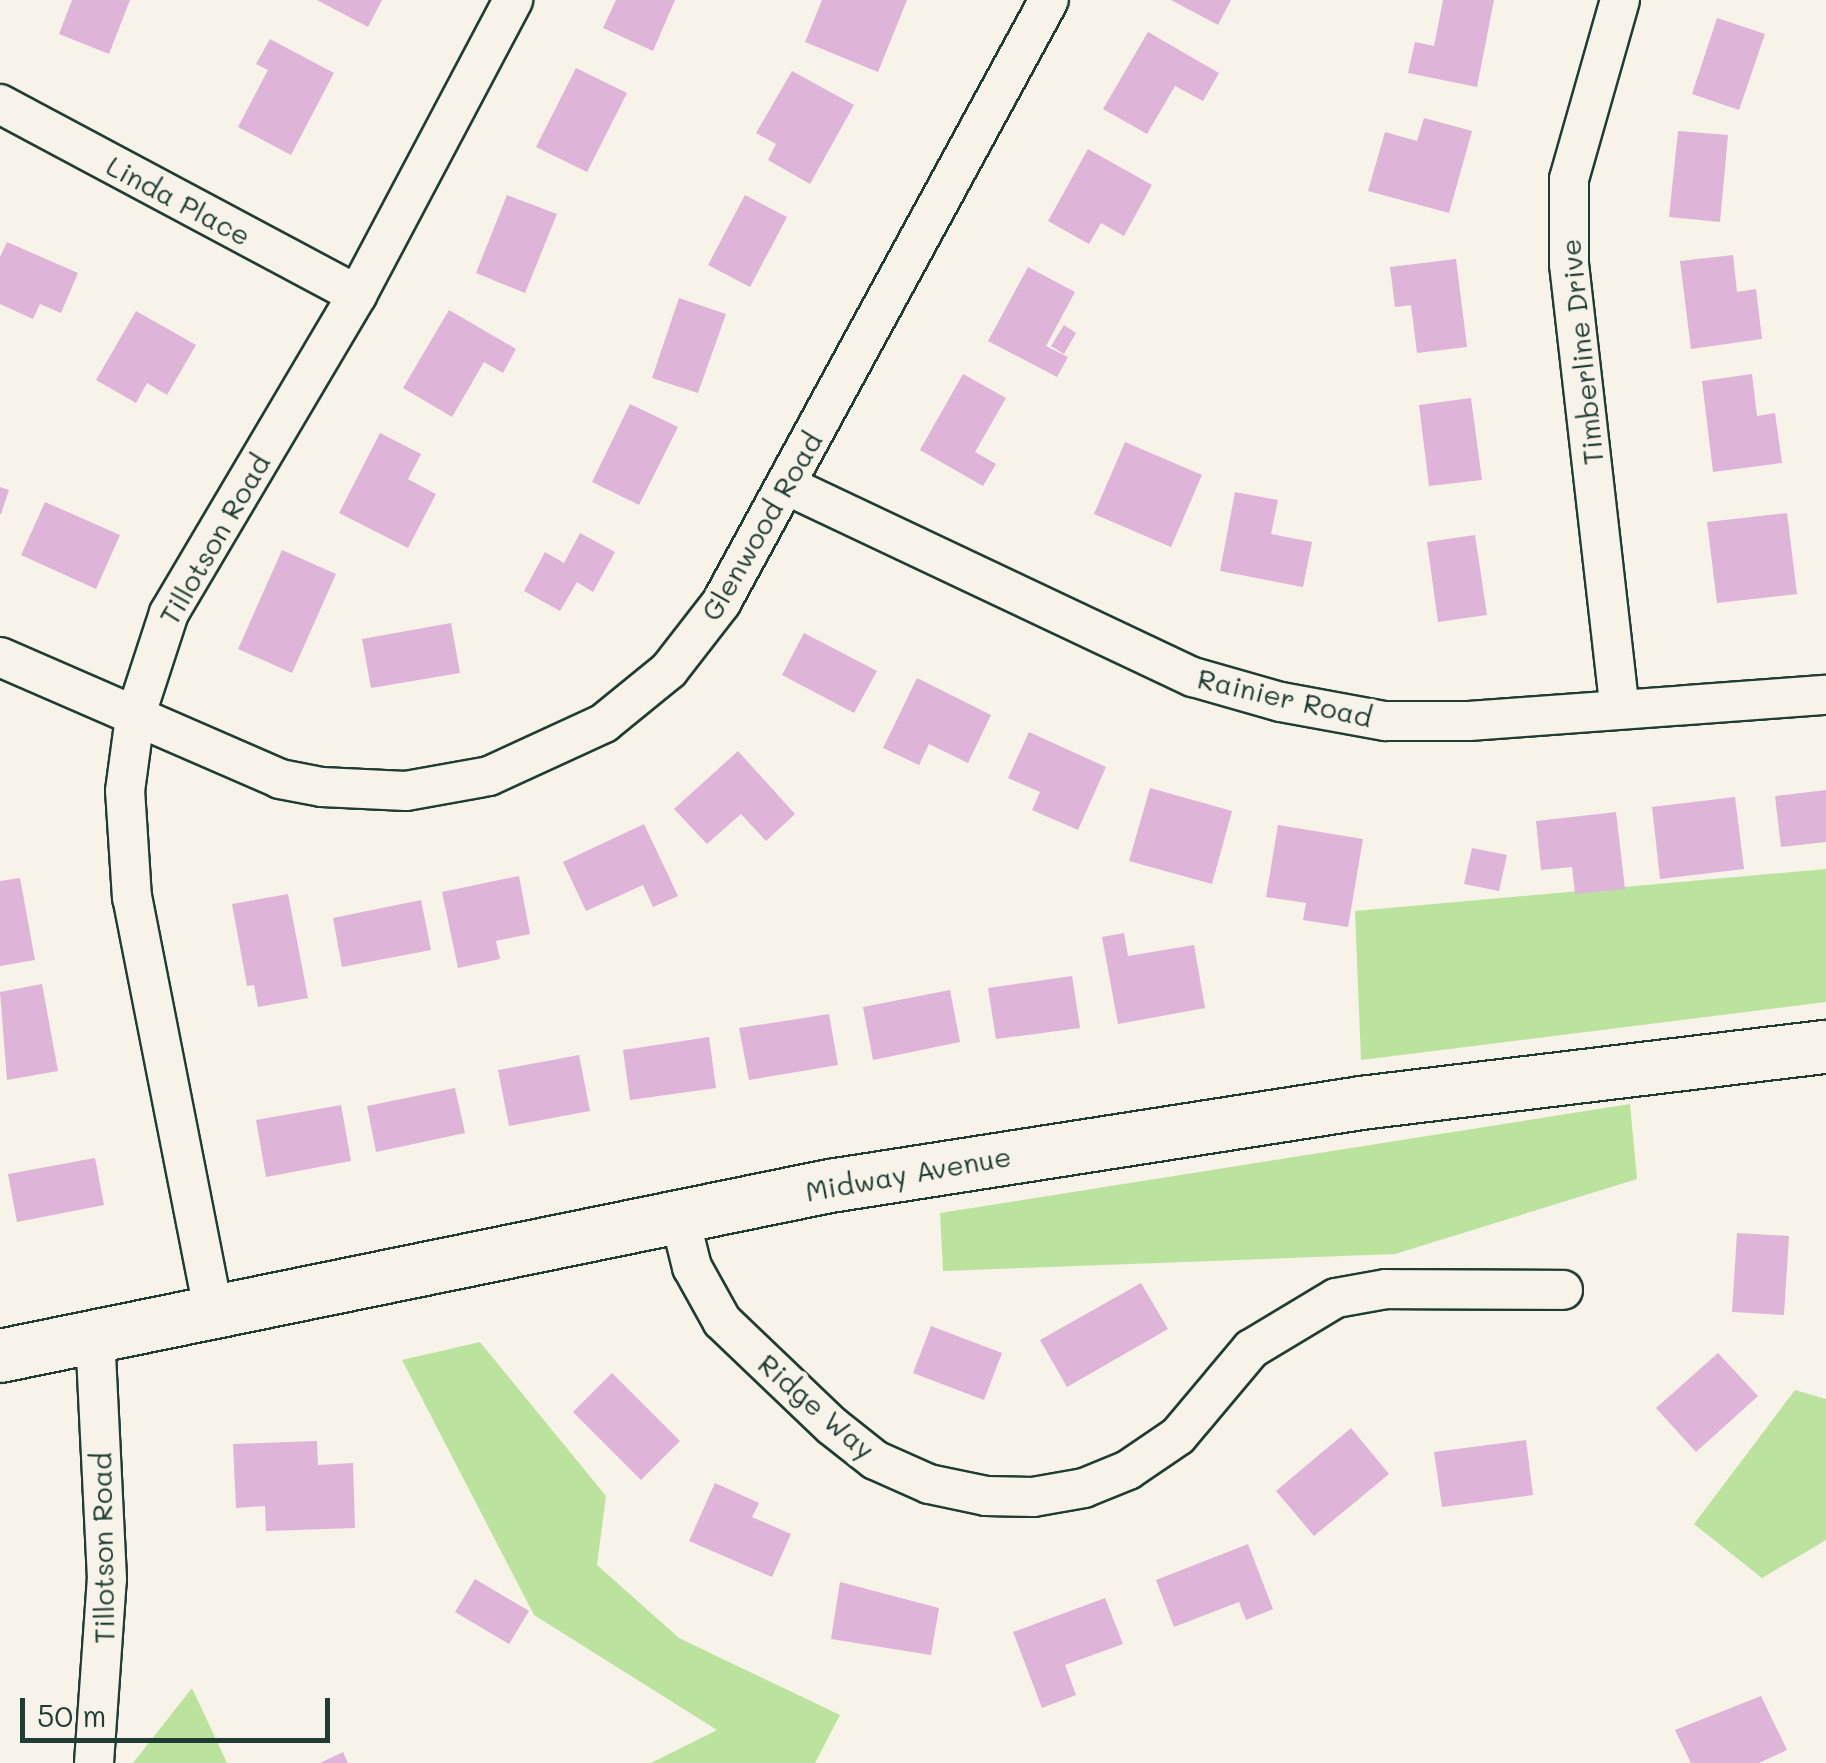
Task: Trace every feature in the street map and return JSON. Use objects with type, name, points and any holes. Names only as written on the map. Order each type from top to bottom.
[{"type":"main road","name":"Midway Avenue","points":[[0,1356],[95,1333],[679,1215],[1322,1109],[1826,1048]]},
{"type":"street","name":"Tillotson Road","points":[[213,1309],[132,898],[125,791],[135,717],[169,612],[357,295],[513,0]]},
{"type":"street","name":"Glenwood Road","points":[[0,657],[280,778],[322,787],[406,791],[529,763],[604,723],[669,670],[721,603],[1049,0]]},
{"type":"street","name":"Timberline Drive","points":[[1620,0],[1569,179],[1569,264],[1620,710]]},
{"type":"street","name":"Linda Place","points":[[0,104],[357,295]]},
{"type":"street","name":"Rainier Road","points":[[786,485],[1193,677],[1263,697],[1385,721],[1826,695]]},
{"type":"street","name":"Ridge Way","points":[[679,1215],[692,1267],[722,1321],[832,1426],[875,1460],[929,1484],[986,1496],[1033,1497],[1084,1488],[1128,1470],[1178,1436],[1251,1349],[1336,1298],[1386,1289],[1562,1290]]},
{"type":"street","name":"Tillotson Road","points":[[94,1763],[106,1579],[95,1333]]},
{"type":"green space","points":[[1826,869],[1826,1002],[1361,1060],[1355,911]]},
{"type":"green space","points":[[1630,1104],[1637,1179],[1395,1254],[943,1271],[940,1213]]},
{"type":"green space","points":[[480,1342],[606,1496],[597,1565],[679,1638],[840,1715],[815,1763],[651,1763],[717,1730],[534,1615],[402,1360]]},
{"type":"green space","points":[[1795,1390],[1826,1399],[1826,1540],[1762,1578],[1694,1524]]},
{"type":"green space","points":[[192,1688],[227,1763],[133,1763]]},
{"type":"building","points":[[72,0],[130,0],[109,54],[59,34]]},
{"type":"building","points":[[317,0],[382,0],[368,27]]},
{"type":"building","points":[[616,0],[675,0],[653,51],[603,28]]},
{"type":"building","points":[[822,0],[907,0],[878,72],[805,42]]},
{"type":"building","points":[[1171,0],[1231,0],[1218,25]]},
{"type":"building","points":[[1443,0],[1494,0],[1477,87],[1408,73],[1415,42],[1434,46]]},
{"type":"building","points":[[1717,18],[1765,34],[1739,110],[1692,94]]},
{"type":"building","points":[[1148,32],[1219,73],[1203,101],[1175,86],[1147,134],[1103,109]]},
{"type":"building","points":[[270,39],[334,73],[291,155],[238,127],[268,70],[256,64]]},
{"type":"building","points":[[576,68],[627,93],[587,172],[536,147]]},
{"type":"building","points":[[792,71],[854,105],[810,184],[768,160],[776,144],[756,133]]},
{"type":"building","points":[[1424,118],[1472,131],[1449,213],[1368,191],[1385,132],[1417,141]]},
{"type":"building","points":[[1678,131],[1728,135],[1720,222],[1669,217]]},
{"type":"building","points":[[1088,149],[1152,185],[1124,236],[1101,223],[1089,244],[1048,221]]},
{"type":"building","points":[[507,195],[557,214],[525,293],[476,273]]},
{"type":"building","points":[[745,195],[787,217],[750,287],[708,265]]},
{"type":"building","points":[[7,242],[78,273],[61,313],[40,304],[33,319],[0,304],[0,257]]},
{"type":"building","points":[[1733,255],[1737,292],[1756,289],[1762,339],[1691,349],[1680,261]]},
{"type":"building","points":[[1456,259],[1467,347],[1417,353],[1411,305],[1395,307],[1390,267]]},
{"type":"building","points":[[1028,267],[1075,292],[1046,346],[1068,357],[1057,377],[988,341]]},
{"type":"building","points":[[679,298],[726,314],[698,393],[652,378]]},
{"type":"building","points":[[449,310],[516,349],[503,373],[484,362],[452,417],[403,388]]},
{"type":"building","points":[[136,311],[196,345],[167,395],[147,383],[136,403],[96,380]]},
{"type":"building","points":[[1064,325],[1076,333],[1064,354],[1051,346]]},
{"type":"building","points":[[963,374],[1006,398],[975,452],[996,464],[983,486],[920,450]]},
{"type":"building","points":[[1752,374],[1757,416],[1775,413],[1782,463],[1713,472],[1702,381]]},
{"type":"building","points":[[1471,398],[1482,480],[1429,486],[1419,405]]},
{"type":"building","points":[[630,404],[678,427],[639,505],[592,482]]},
{"type":"building","points":[[380,433],[421,454],[408,479],[436,494],[408,548],[339,513]]},
{"type":"building","points":[[1125,442],[1202,475],[1171,547],[1094,514]]},
{"type":"building","points":[[0,487],[9,490],[1,514],[0,514]]},
{"type":"building","points":[[1235,492],[1278,500],[1271,534],[1312,542],[1303,587],[1220,571]]},
{"type":"building","points":[[45,502],[120,535],[96,589],[21,555]]},
{"type":"building","points":[[1787,513],[1797,594],[1717,603],[1707,522]]},
{"type":"building","points":[[580,533],[615,552],[593,592],[577,582],[560,611],[524,591],[545,552],[564,563]]},
{"type":"building","points":[[1475,535],[1487,615],[1438,622],[1427,542]]},
{"type":"building","points":[[282,550],[336,574],[292,673],[238,649]]},
{"type":"building","points":[[451,623],[460,673],[371,688],[362,639]]},
{"type":"building","points":[[804,633],[877,671],[854,713],[782,675]]},
{"type":"building","points":[[917,678],[991,715],[968,763],[929,744],[919,765],[883,748]]},
{"type":"building","points":[[1029,732],[1106,767],[1078,830],[1032,810],[1040,792],[1008,778]]},
{"type":"building","points":[[738,751],[795,814],[766,841],[741,814],[707,844],[674,809]]},
{"type":"building","points":[[1150,788],[1232,811],[1212,884],[1129,861]]},
{"type":"building","points":[[1826,790],[1826,842],[1781,847],[1775,796]]},
{"type":"building","points":[[1735,797],[1744,869],[1660,879],[1652,807]]},
{"type":"building","points":[[1616,812],[1625,889],[1575,894],[1572,867],[1541,870],[1536,821]]},
{"type":"building","points":[[644,824],[678,896],[653,907],[643,885],[586,911],[563,862]]},
{"type":"building","points":[[1278,825],[1363,839],[1348,927],[1303,920],[1306,903],[1266,897]]},
{"type":"building","points":[[1472,848],[1507,855],[1499,891],[1464,884]]},
{"type":"building","points":[[519,876],[530,934],[496,941],[500,959],[458,968],[442,892]]},
{"type":"building","points":[[20,878],[35,960],[0,966],[0,881]]},
{"type":"building","points":[[288,894],[308,998],[258,1007],[254,985],[247,986],[232,904]]},
{"type":"building","points":[[421,900],[431,950],[342,967],[333,918]]},
{"type":"building","points":[[1124,933],[1128,956],[1194,945],[1205,1008],[1118,1024],[1102,937]]},
{"type":"building","points":[[1072,976],[1080,1028],[996,1039],[988,988]]},
{"type":"building","points":[[42,984],[58,1071],[7,1080],[0,992]]},
{"type":"building","points":[[950,990],[960,1042],[873,1060],[863,1007]]},
{"type":"building","points":[[829,1014],[838,1065],[749,1080],[739,1028]]},
{"type":"building","points":[[709,1037],[716,1088],[630,1100],[623,1050]]},
{"type":"building","points":[[579,1055],[590,1111],[509,1126],[498,1070]]},
{"type":"building","points":[[455,1088],[465,1133],[376,1152],[367,1106]]},
{"type":"building","points":[[341,1105],[351,1161],[266,1177],[256,1120]]},
{"type":"building","points":[[95,1158],[104,1205],[17,1222],[8,1174]]},
{"type":"building","points":[[1737,1233],[1789,1236],[1784,1315],[1732,1312]]},
{"type":"building","points":[[1141,1283],[1168,1329],[1067,1387],[1040,1340]]},
{"type":"building","points":[[931,1326],[1002,1353],[984,1400],[913,1373]]},
{"type":"building","points":[[1718,1353],[1758,1396],[1696,1452],[1656,1408]]},
{"type":"building","points":[[612,1373],[680,1441],[641,1480],[573,1412]]},
{"type":"building","points":[[1351,1428],[1389,1474],[1314,1536],[1276,1491]]},
{"type":"building","points":[[1526,1440],[1533,1495],[1442,1507],[1434,1452]]},
{"type":"building","points":[[317,1441],[318,1465],[353,1463],[355,1528],[266,1531],[265,1506],[236,1508],[233,1444]]},
{"type":"building","points":[[715,1483],[759,1503],[752,1517],[791,1534],[772,1577],[689,1541]]},
{"type":"building","points":[[1248,1544],[1273,1609],[1246,1620],[1239,1602],[1174,1627],[1156,1580]]},
{"type":"building","points":[[475,1579],[529,1611],[509,1644],[455,1612]]},
{"type":"building","points":[[840,1582],[939,1608],[931,1655],[831,1639]]},
{"type":"building","points":[[1105,1598],[1123,1644],[1065,1665],[1076,1695],[1042,1708],[1013,1632]]},
{"type":"building","points":[[1761,1696],[1787,1750],[1759,1763],[1691,1763],[1675,1730]]},
{"type":"building","points":[[343,1752],[348,1763],[320,1763]]}]
